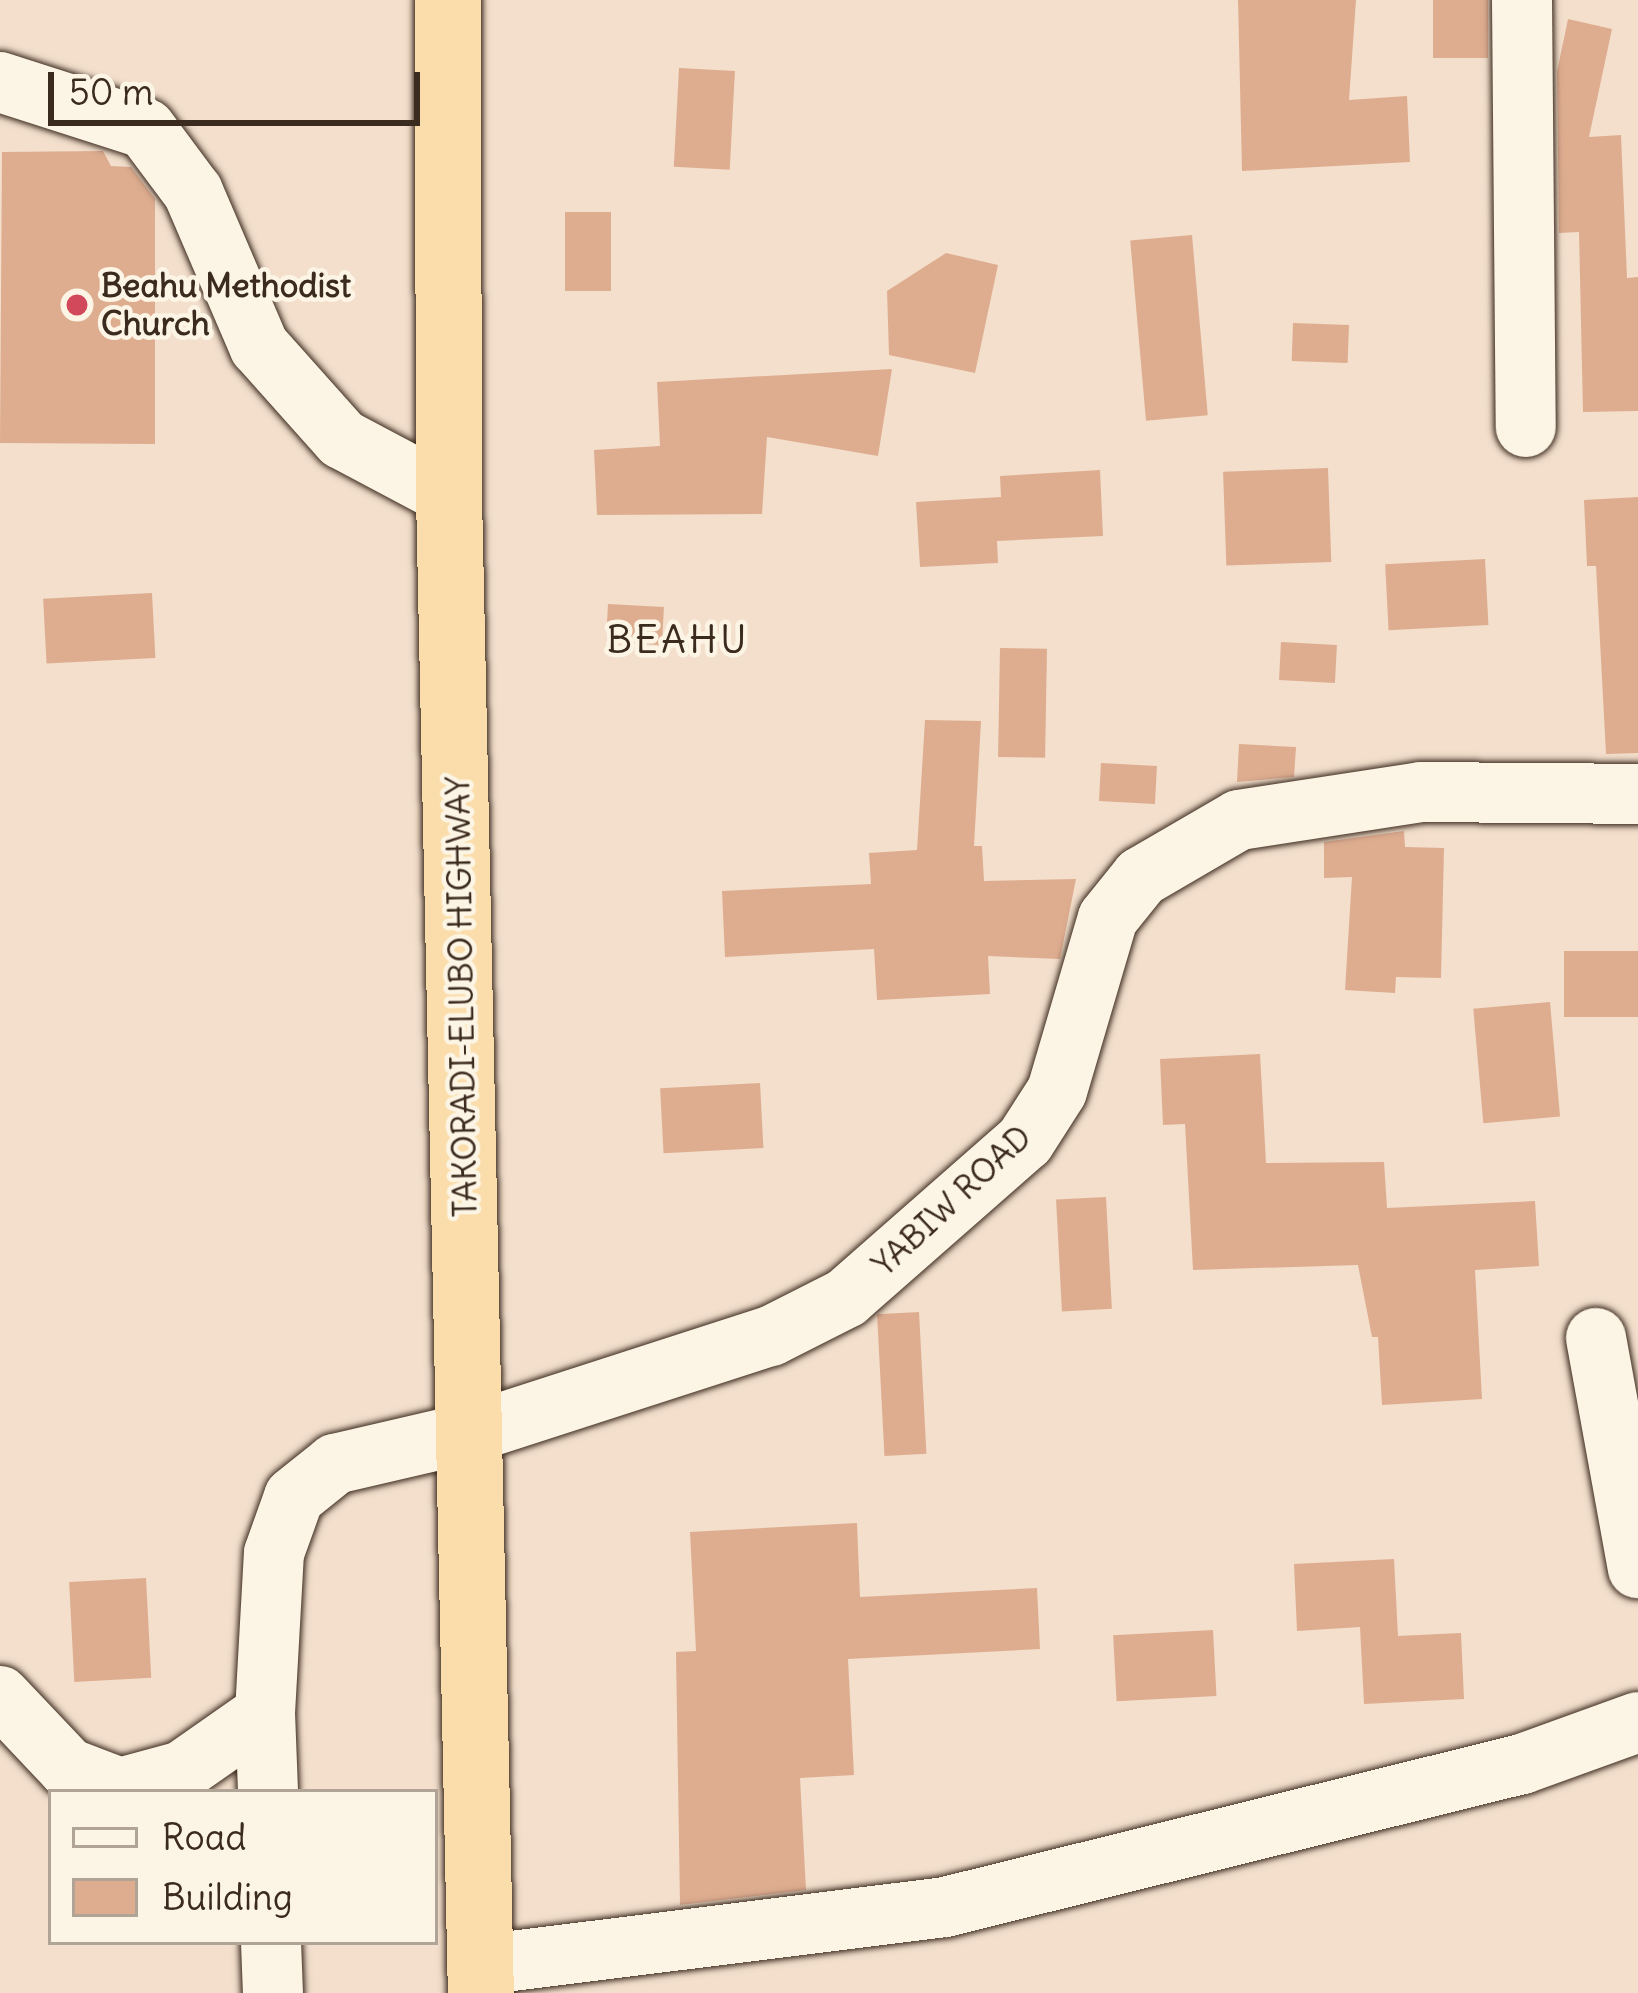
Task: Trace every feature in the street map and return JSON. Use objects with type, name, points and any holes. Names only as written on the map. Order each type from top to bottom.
[{"type":"highway","name":"TAKORADI-ELUBO HIGHWAY","points":[[448,0],[449,496],[473,1432],[509,1977]]},
{"type":"street","points":[[1522,0],[1526,427]]},
{"type":"street","points":[[0,82],[146,129],[193,192],[259,346],[342,439],[449,496]]},
{"type":"street","name":"YABIW ROAD","points":[[268,1789],[266,1713],[274,1553],[295,1497],[335,1465],[473,1432],[771,1336],[846,1298],[1024,1141],[1057,1091],[1108,918],[1141,877],[1239,820],[1421,792],[1638,794]]},
{"type":"street","points":[[1597,1338],[1638,1568]]},
{"type":"street","points":[[0,1696],[68,1768],[120,1788],[182,1771],[266,1713]]},
{"type":"street","points":[[509,1977],[945,1906],[1522,1764],[1638,1723]]},
{"type":"street","points":[[272,1945],[273,1993]]},
{"type":"building","points":[[1238,0],[1356,0],[1349,100],[1407,96],[1410,162],[1242,171]]},
{"type":"building","points":[[1433,0],[1488,0],[1488,58],[1433,58]]},
{"type":"building","points":[[1568,19],[1612,29],[1589,137],[1621,135],[1627,278],[1638,277],[1638,411],[1583,412],[1579,232],[1559,233],[1557,72]]},
{"type":"building","points":[[679,68],[735,71],[730,170],[674,167]]},
{"type":"building","name":"Beahu Methodist Church","points":[[103,151],[111,166],[131,167],[155,199],[155,444],[0,443],[2,152]]},
{"type":"building","points":[[565,212],[611,212],[611,291],[565,291]]},
{"type":"building","points":[[1192,235],[1208,415],[1146,421],[1130,240]]},
{"type":"building","points":[[946,253],[998,265],[975,373],[889,355],[887,291]]},
{"type":"building","points":[[1293,323],[1349,325],[1348,363],[1292,361]]},
{"type":"building","points":[[892,369],[878,456],[767,437],[762,514],[597,515],[594,450],[660,446],[657,382]]},
{"type":"building","points":[[1328,468],[1331,562],[1226,566],[1223,472]]},
{"type":"building","points":[[1100,470],[1103,536],[997,541],[998,563],[920,567],[916,502],[1001,497],[1000,476]]},
{"type":"building","points":[[1638,497],[1638,753],[1606,754],[1596,566],[1587,566],[1584,500]]},
{"type":"building","points":[[1485,559],[1488,625],[1389,630],[1385,564]]},
{"type":"building","points":[[152,593],[155,658],[47,664],[43,599]]},
{"type":"building","points":[[608,604],[664,607],[662,645],[606,642]]},
{"type":"building","points":[[1281,642],[1337,645],[1335,683],[1279,680]]},
{"type":"building","points":[[1000,648],[1047,649],[1045,758],[998,757]]},
{"type":"building","points":[[925,720],[981,721],[974,846],[982,846],[984,881],[1076,879],[1060,959],[988,956],[990,994],[877,1000],[874,949],[725,957],[722,891],[871,884],[869,853],[917,850]]},
{"type":"building","points":[[1239,744],[1296,747],[1294,777],[1237,782]]},
{"type":"building","points":[[1101,763],[1157,766],[1155,804],[1099,801]]},
{"type":"building","points":[[1404,831],[1405,847],[1444,848],[1441,978],[1396,977],[1395,993],[1345,990],[1352,877],[1324,878],[1324,842]]},
{"type":"building","points":[[1564,951],[1638,951],[1638,1017],[1564,1017]]},
{"type":"building","points":[[1550,1002],[1560,1117],[1483,1123],[1473,1009]]},
{"type":"building","points":[[1260,1054],[1266,1163],[1384,1162],[1387,1208],[1535,1201],[1539,1266],[1475,1270],[1482,1399],[1382,1405],[1378,1337],[1372,1337],[1358,1265],[1193,1270],[1185,1124],[1163,1125],[1160,1059]]},
{"type":"building","points":[[760,1083],[763,1148],[664,1153],[660,1088]]},
{"type":"building","points":[[1106,1197],[1112,1309],[1062,1311],[1056,1200]]},
{"type":"building","points":[[919,1312],[926,1454],[884,1456],[877,1314]]},
{"type":"building","points":[[857,1523],[860,1597],[1037,1588],[1040,1649],[848,1659],[854,1775],[800,1778],[806,1890],[680,1905],[676,1652],[696,1651],[690,1532]]},
{"type":"building","points":[[1394,1559],[1398,1636],[1461,1633],[1464,1699],[1364,1704],[1360,1627],[1297,1631],[1294,1564]]},
{"type":"building","points":[[146,1578],[151,1678],[74,1682],[69,1582]]},
{"type":"building","points":[[1213,1630],[1216,1696],[1117,1701],[1113,1635]]},
{"type":"place","name":"Beahu Methodist Church","points":[[77,305]]},
{"type":"district","name":"BEAHU","points":[[678,640]]}]
